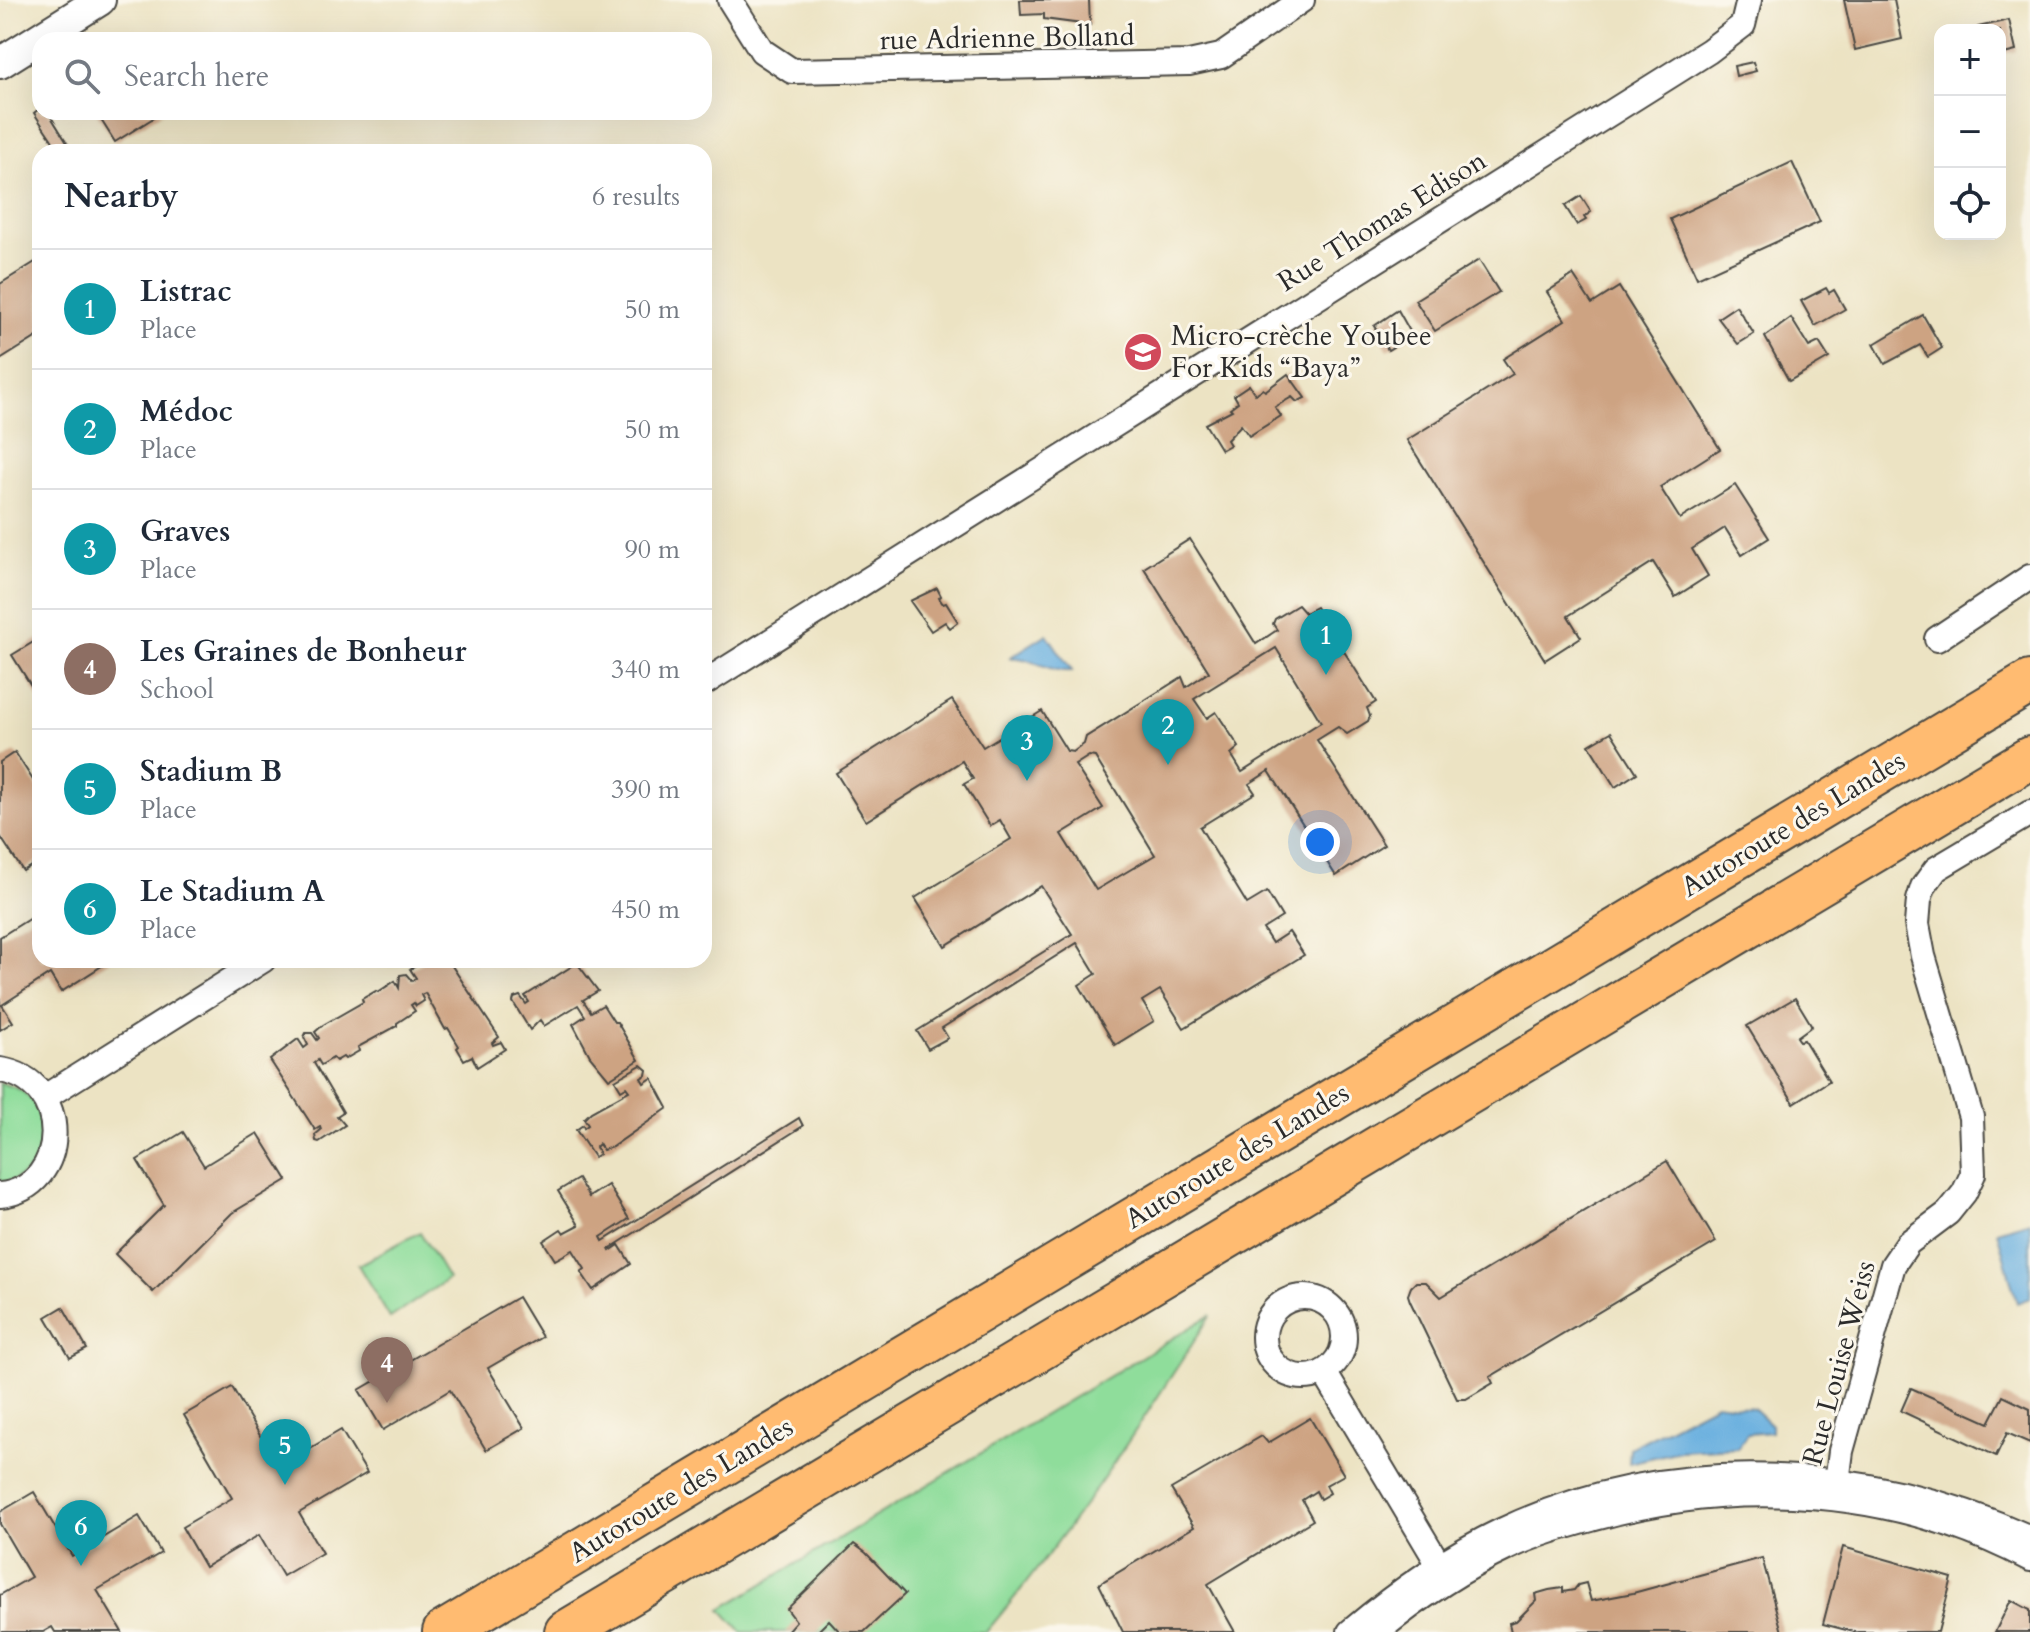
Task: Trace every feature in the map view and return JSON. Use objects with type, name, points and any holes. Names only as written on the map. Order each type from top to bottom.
[{"type":"highway","points":[[1608,935],[1742,839],[2030,662]]},
{"type":"highway","name":"Autoroute des Landes","points":[[444,1632],[2030,682]]},
{"type":"highway","points":[[566,1632],[2030,758]]},
{"type":"highway","points":[[1867,855],[2030,771]]},
{"type":"street","points":[[49,32],[100,0]]},
{"type":"street","name":"rue Adrienne Bolland","points":[[730,0],[762,51],[792,71],[1189,63],[1221,56],[1302,0]]},
{"type":"street","name":"Rue Thomas Edison","points":[[712,678],[1709,51],[1743,25],[1749,0]]},
{"type":"street","points":[[0,63],[32,43]]},
{"type":"street","points":[[1937,639],[2030,577]]},
{"type":"street","name":"Rue Louise Weiss","points":[[1836,1489],[1841,1451],[1893,1265],[1908,1243],[1948,1213],[1964,1193],[1973,1174],[1971,1117],[1923,956],[1917,924],[1919,900],[1923,887],[1936,869],[2030,813]]},
{"type":"street","points":[[45,1097],[250,968]]},
{"type":"street","points":[[0,1070],[27,1079],[45,1097],[54,1121],[54,1147],[43,1170],[24,1188],[0,1195]]},
{"type":"street","points":[[1324,1372],[1444,1573]]},
{"type":"street","points":[[1377,1632],[1444,1573],[1501,1531],[1555,1509],[1659,1483],[1770,1475],[1836,1489],[1932,1519],[1977,1534],[2030,1559]]},
{"type":"street","points":[[1836,1489],[1916,1495],[1986,1517],[2030,1538]]},
{"type":"street","points":[[1350,1632],[1379,1607],[1444,1573]]},
{"type":"green space","points":[[0,1083],[18,1089],[30,1098],[39,1115],[42,1144],[29,1170],[0,1185]]},
{"type":"green space","points":[[420,1232],[448,1279],[390,1318],[358,1265]]},
{"type":"green space","points":[[1211,1315],[1076,1517],[986,1632],[742,1632],[721,1609]]},
{"type":"water","points":[[1047,634],[1072,671],[1055,670],[1026,659],[1009,658]]},
{"type":"water","points":[[2030,1221],[2030,1298],[2017,1303],[1997,1231]]},
{"type":"water","points":[[1716,1403],[1753,1408],[1771,1425],[1771,1432],[1747,1434],[1738,1448],[1680,1451],[1629,1463],[1630,1448]]},
{"type":"building","points":[[1020,0],[1089,0],[1090,25],[1044,19],[1044,14],[1021,15]]},
{"type":"building","points":[[1844,0],[1894,0],[1902,39],[1855,50]]},
{"type":"building","points":[[2009,20],[2016,51],[2006,54],[2006,24],[1991,24]]},
{"type":"building","points":[[1753,62],[1756,71],[1736,76],[1734,66]]},
{"type":"building","points":[[39,120],[53,120],[68,144],[55,144]]},
{"type":"building","points":[[101,120],[150,120],[115,142]]},
{"type":"building","points":[[1792,162],[1820,222],[1697,278],[1670,219]]},
{"type":"building","points":[[1581,196],[1591,212],[1584,217],[1586,220],[1577,225],[1565,206]]},
{"type":"building","points":[[1479,260],[1499,292],[1435,331],[1415,300]]},
{"type":"building","points":[[32,264],[32,340],[0,360],[0,284]]},
{"type":"building","points":[[1573,275],[1592,304],[1619,287],[1720,449],[1660,487],[1680,519],[1735,485],[1769,538],[1742,555],[1725,528],[1692,549],[1708,576],[1675,597],[1653,562],[1568,616],[1581,637],[1545,660],[1407,440],[1513,374],[1503,359],[1565,320],[1547,292]]},
{"type":"building","points":[[1826,288],[1829,293],[1834,290],[1845,309],[1815,326],[1801,301]]},
{"type":"building","points":[[1736,306],[1754,334],[1738,344],[1718,318]]},
{"type":"building","points":[[1398,310],[1412,335],[1388,350],[1374,326]]},
{"type":"building","points":[[1923,315],[1942,348],[1928,357],[1920,345],[1885,364],[1874,344]]},
{"type":"building","points":[[1791,318],[1809,347],[1819,342],[1829,358],[1789,381],[1765,337]]},
{"type":"building","points":[[1288,374],[1305,398],[1297,402],[1292,397],[1275,407],[1281,416],[1249,436],[1241,425],[1227,440],[1230,445],[1221,450],[1205,424],[1232,410],[1230,408],[1238,402],[1234,395],[1249,385],[1255,394],[1263,389],[1265,391]]},
{"type":"building","points":[[1190,539],[1256,644],[1277,630],[1273,624],[1275,619],[1298,605],[1305,613],[1316,607],[1376,702],[1367,708],[1368,721],[1347,734],[1338,727],[1317,740],[1384,845],[1336,876],[1269,771],[1249,784],[1255,793],[1200,827],[1247,904],[1267,892],[1282,917],[1263,929],[1272,943],[1289,932],[1304,955],[1184,1028],[1160,990],[1142,1001],[1154,1021],[1115,1045],[1079,985],[1096,974],[1077,943],[942,1028],[948,1038],[928,1049],[917,1031],[1072,934],[1041,886],[945,946],[915,898],[1011,839],[1000,820],[990,826],[964,784],[973,779],[962,761],[866,821],[836,773],[952,700],[983,747],[1042,711],[1067,751],[1073,752],[1084,744],[1086,737],[1182,677],[1186,687],[1209,672],[1144,568]],"holes":[[[1276,648],[1321,722],[1242,772],[1231,754],[1239,747],[1216,712],[1207,718],[1194,699]],[[1089,756],[1095,757],[1155,855],[1096,890],[1061,834],[1103,808],[1075,765]]]},
{"type":"building","points":[[937,588],[939,598],[958,622],[950,628],[945,622],[931,631],[910,601]]},
{"type":"building","points":[[32,643],[32,687],[12,655]]},
{"type":"building","points":[[1611,732],[1637,773],[1615,787],[1589,745]]},
{"type":"building","points":[[15,752],[32,779],[32,865],[23,871],[0,836],[0,762]]},
{"type":"building","points":[[32,917],[32,968],[98,968],[61,992],[50,974],[2,1005],[13,1022],[0,1030],[0,937]]},
{"type":"building","points":[[453,968],[499,1037],[493,1045],[501,1042],[505,1049],[477,1067],[472,1056],[464,1060],[457,1048],[459,1046],[448,1028],[445,1029],[425,993],[421,995],[424,1001],[416,1006],[414,1003],[411,1005],[415,1011],[397,1026],[358,1047],[359,1051],[345,1059],[336,1061],[333,1058],[321,1065],[318,1060],[314,1063],[343,1112],[337,1116],[345,1125],[316,1141],[315,1135],[321,1130],[320,1127],[315,1130],[270,1060],[298,1039],[304,1048],[308,1045],[304,1037],[306,1033],[312,1033],[317,1040],[319,1038],[315,1032],[323,1025],[376,991],[395,981],[399,988],[400,975],[406,974],[412,981],[416,978],[410,969]]},
{"type":"building","points":[[569,968],[581,968],[598,991],[583,1000],[591,1012],[603,1005],[617,1022],[639,1060],[609,1079],[590,1056],[573,1024],[585,1016],[578,1005],[544,1026],[540,1020],[530,1030],[513,1002],[520,996],[526,1004],[529,1002],[525,996]]},
{"type":"building","points":[[1795,998],[1812,1026],[1797,1037],[1800,1041],[1804,1040],[1829,1081],[1794,1103],[1747,1026]]},
{"type":"building","points":[[641,1065],[647,1070],[641,1078],[644,1083],[652,1078],[668,1108],[612,1147],[603,1150],[599,1144],[596,1147],[599,1154],[594,1157],[576,1130],[588,1125],[584,1119],[591,1112],[629,1091],[626,1087],[621,1090],[615,1080]]},
{"type":"building","points":[[799,1118],[803,1126],[609,1249],[619,1245],[631,1264],[593,1290],[581,1272],[585,1269],[573,1250],[555,1260],[543,1241],[561,1229],[564,1233],[579,1225],[558,1191],[578,1179],[589,1197],[608,1185],[629,1219],[601,1237],[603,1241]]},
{"type":"building","points":[[183,1132],[204,1166],[258,1133],[287,1180],[232,1213],[153,1292],[115,1254],[164,1205],[137,1160]]},
{"type":"building","points":[[1667,1161],[1716,1242],[1490,1377],[1493,1383],[1466,1399],[1457,1399],[1410,1301],[1408,1295],[1411,1287],[1416,1282],[1426,1282],[1441,1297]]},
{"type":"building","points":[[518,1297],[542,1337],[488,1368],[524,1428],[486,1450],[450,1390],[383,1430],[359,1390]]},
{"type":"building","points":[[63,1307],[87,1349],[70,1358],[46,1317]]},
{"type":"building","points":[[232,1387],[278,1467],[341,1430],[367,1473],[299,1513],[322,1553],[283,1576],[259,1535],[205,1567],[182,1527],[232,1498],[184,1415]]},
{"type":"building","points":[[1911,1388],[1989,1423],[2003,1396],[2030,1409],[2030,1443],[2007,1433],[1996,1456],[1901,1411]]},
{"type":"building","points":[[1310,1418],[1344,1475],[1326,1485],[1330,1493],[1320,1499],[1316,1491],[1302,1500],[1313,1520],[1208,1584],[1235,1632],[1123,1632],[1099,1584],[1194,1527],[1171,1489],[1262,1436],[1268,1443]]},
{"type":"building","points":[[34,1492],[72,1556],[139,1516],[161,1553],[97,1590],[122,1632],[55,1632],[52,1627],[43,1632],[0,1632],[0,1595],[31,1577],[0,1524],[0,1512]]},
{"type":"building","points":[[854,1544],[905,1594],[864,1632],[840,1632],[829,1620],[817,1632],[786,1632],[796,1621],[787,1609]]},
{"type":"building","points":[[1843,1547],[1952,1578],[1938,1632],[1854,1632],[1823,1624]]},
{"type":"building","points":[[1762,1558],[1782,1632],[1511,1632],[1509,1623],[1516,1621],[1536,1601],[1535,1594],[1563,1588],[1563,1592],[1574,1590],[1586,1583],[1591,1601],[1633,1593]]},
{"type":"building","points":[[2011,1600],[2030,1610],[2030,1632],[1995,1632]]},
{"type":"place","name":"Micro-crèche Youbee For Kids “Baya”","points":[[1143,352]]},
{"type":"place","name":"Listrac","points":[[1326,675]]},
{"type":"place","name":"Médoc","points":[[1168,765]]},
{"type":"place","name":"Graves","points":[[1027,781]]},
{"type":"place","name":"Les Graines de Bonheur","points":[[387,1403]]},
{"type":"place","name":"Stadium B","points":[[285,1485]]},
{"type":"place","name":"Le Stadium A","points":[[81,1566]]}]
